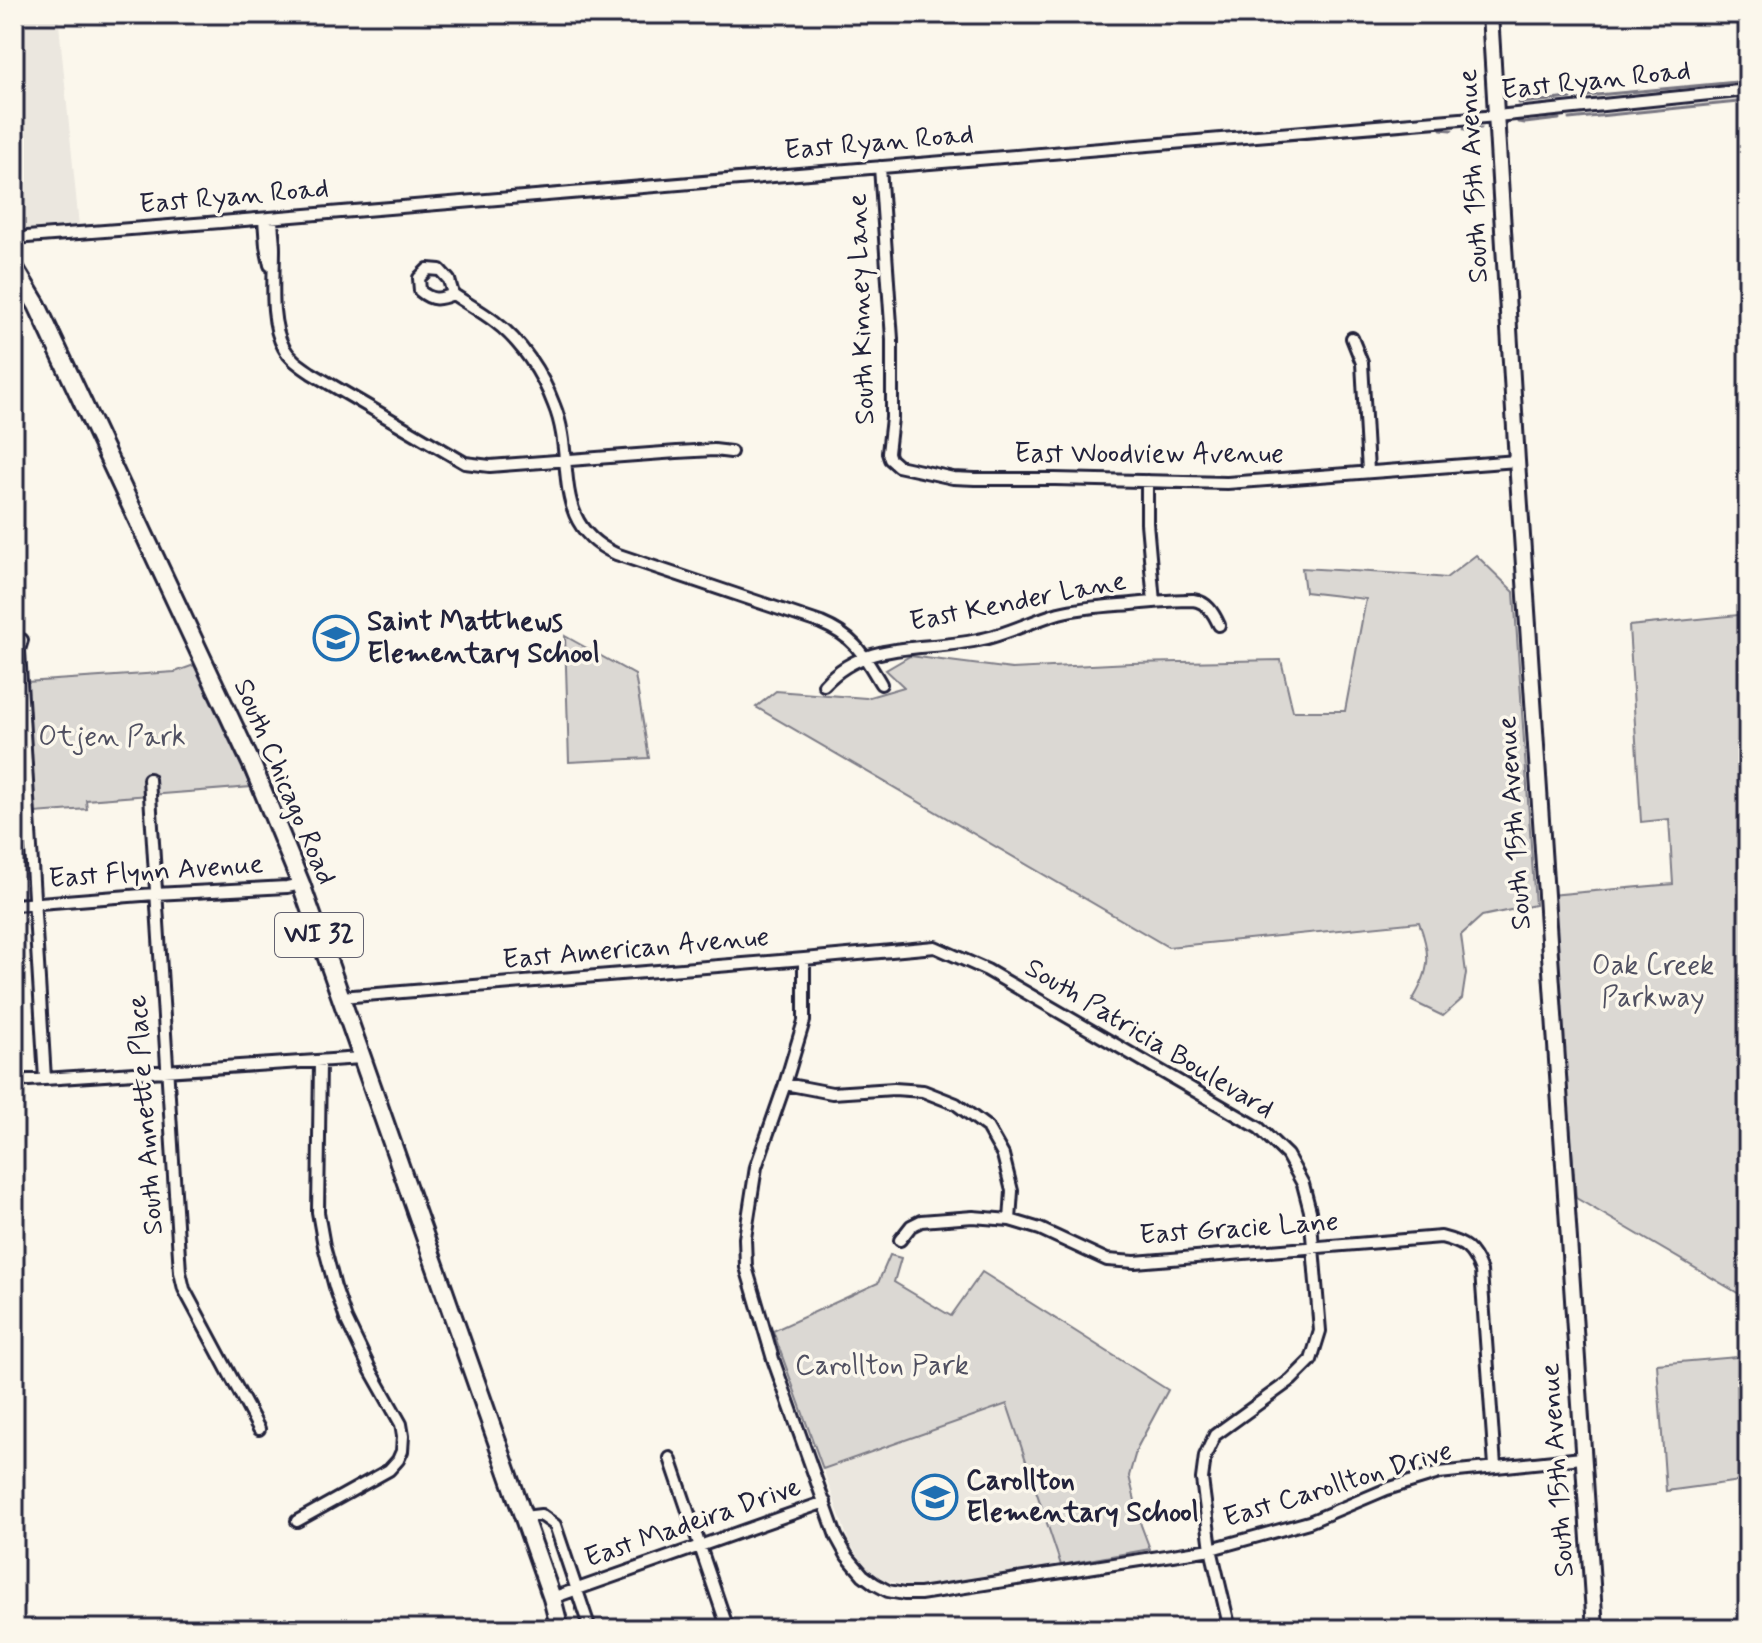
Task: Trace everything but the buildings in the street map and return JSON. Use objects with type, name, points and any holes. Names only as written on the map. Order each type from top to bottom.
[{"type":"main road","name":"South Chicago Road","points":[[14,267],[37,305],[204,661],[253,767],[301,884],[524,1517],[560,1629]]},
{"type":"street","name":"South 15th Avenue","points":[[1490,14],[1595,1629]]},
{"type":"street","name":"East Ryan Road","points":[[14,238],[1497,116],[1748,90]]},
{"type":"street","name":"South Kinney Lane","points":[[880,167],[892,339],[892,418],[888,450]]},
{"type":"street","points":[[268,218],[267,258],[272,271],[278,329],[285,351],[311,373],[465,463],[490,466],[689,451],[731,452]]},
{"type":"street","points":[[453,294],[497,324],[532,364],[555,407],[563,434],[573,513],[588,536],[603,548],[821,623],[845,635],[852,640],[881,684]]},
{"type":"street","points":[[1352,338],[1362,363],[1368,471]]},
{"type":"street","name":"East Woodview Avenue","points":[[888,450],[890,459],[898,466],[953,478],[1227,483],[1517,461]]},
{"type":"street","points":[[1147,481],[1147,523],[1154,602]]},
{"type":"street","name":"East Kender Lane","points":[[824,685],[842,668],[864,657],[888,650],[987,638],[1079,609],[1199,601],[1208,607],[1219,625]]},
{"type":"street","points":[[22,640],[19,650],[45,1079]]},
{"type":"street","name":"South Annette Place","points":[[149,779],[180,1272],[184,1289],[259,1429]]},
{"type":"street","name":"East Flynn Avenue","points":[[14,905],[301,884]]},
{"type":"street","name":"East American Avenue","points":[[341,997],[935,947]]},
{"type":"street","name":"South Patricia Boulevard","points":[[935,947],[987,970],[1259,1128],[1287,1155],[1303,1184],[1310,1211],[1320,1331],[1311,1360],[1291,1380],[1215,1435],[1205,1456],[1202,1479],[1211,1549],[1230,1629]]},
{"type":"street","name":"East Carollton Drive","points":[[804,959],[804,1021],[756,1167],[746,1219],[746,1267],[773,1359],[836,1536],[855,1567],[875,1584],[904,1594],[939,1592],[1211,1549],[1309,1522],[1387,1489],[1439,1473],[1582,1458]]},
{"type":"street","points":[[14,1081],[361,1058]]},
{"type":"street","points":[[297,1521],[389,1470],[402,1451],[403,1436],[401,1424],[356,1340],[326,1260],[318,1212],[320,1062]]},
{"type":"street","points":[[785,1084],[832,1093],[894,1089],[923,1091],[956,1104],[987,1127],[1003,1155],[1012,1191],[1010,1220]]},
{"type":"street","name":"East Gracie Lane","points":[[900,1240],[911,1226],[921,1221],[973,1217],[1010,1220],[1040,1229],[1107,1260],[1135,1262],[1441,1237],[1461,1242],[1475,1255],[1481,1271],[1495,1466]]},
{"type":"street","points":[[670,1458],[728,1629]]},
{"type":"street","name":"East Madeira Drive","points":[[552,1598],[825,1502]]},
{"type":"street","points":[[524,1517],[541,1515],[555,1525],[590,1629]]},
{"type":"shaded area","points":[[14,14],[58,14],[79,226],[14,231]]},
{"type":"shaded area","name":"Carollton Elementary School","points":[[1007,1403],[1061,1565],[935,1587],[911,1587],[884,1580],[865,1567],[849,1542],[823,1469]]},
{"type":"green space","points":[[1476,555],[1514,592],[1535,905],[1482,916],[1461,935],[1466,973],[1462,999],[1443,1016],[1412,1001],[1423,980],[1427,962],[1426,944],[1419,922],[1168,947],[756,707],[776,691],[866,698],[904,687],[886,670],[910,656],[1012,669],[1281,660],[1293,711],[1345,711],[1366,599],[1305,592],[1302,568],[1446,578]]},
{"type":"green space","name":"Oak Creek Parkway","points":[[1748,614],[1748,1299],[1576,1198],[1550,895],[1673,884],[1669,819],[1641,822],[1629,626]]},
{"type":"green space","points":[[565,636],[635,675],[649,758],[569,762]]},
{"type":"green space","name":"Otjen Park","points":[[194,665],[251,787],[86,800],[87,809],[35,813],[26,682],[175,672]]},
{"type":"green space","name":"Carollton Park","points":[[890,1255],[901,1258],[894,1282],[951,1316],[982,1272],[1168,1390],[1137,1448],[1129,1476],[1150,1549],[1061,1565],[1007,1404],[823,1469],[773,1331],[878,1283]]},
{"type":"green space","points":[[1748,1356],[1748,1480],[1666,1491],[1657,1364]]},
{"type":"waterway","points":[[1586,96],[1748,81]]},
{"type":"waterway","points":[[1519,103],[1571,98]]},
{"type":"waterway","points":[[1569,119],[1748,101]]},
{"type":"waterway","points":[[1518,122],[1559,119]]},
{"type":"waterway","points":[[1464,129],[1481,128]]},
{"type":"waterway","points":[[1441,129],[1452,130]]},
{"type":"place","name":"Saint Matthews Elementary School","points":[[336,638]]},
{"type":"place","name":"Carollton Elementary School","points":[[935,1497]]}]
